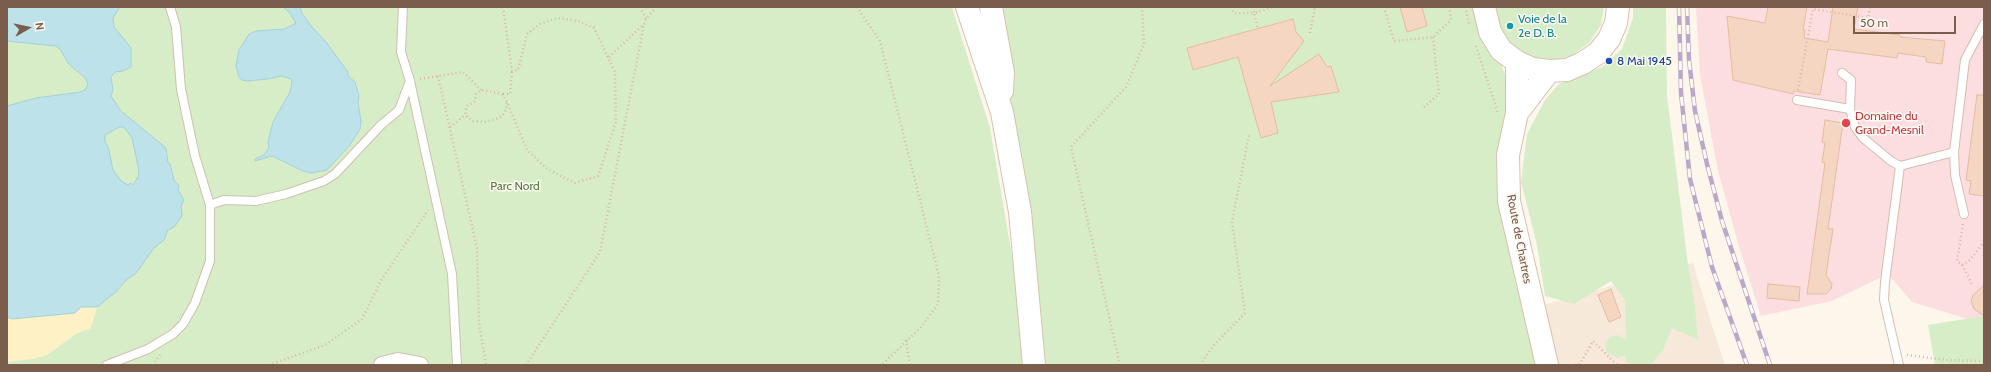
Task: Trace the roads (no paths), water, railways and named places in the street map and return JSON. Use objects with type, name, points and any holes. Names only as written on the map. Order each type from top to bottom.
[{"type":"main road","points":[[967,7],[1002,112],[1020,212],[1034,365]]},
{"type":"main road","points":[[991,7],[1003,73],[1002,112]]},
{"type":"main road","points":[[1484,7],[1490,32],[1501,50],[1517,62],[1533,69],[1549,71],[1567,70],[1578,66],[1598,53],[1609,39],[1616,23],[1618,7]]},
{"type":"main road","name":"Route de Chartres","points":[[1517,62],[1517,113],[1508,155],[1509,201],[1547,365]]},
{"type":"main road","name":"Route de Chartres","points":[[1517,113],[1549,71]]},
{"type":"street","points":[[382,365],[398,361],[420,365]]},
{"type":"lane","points":[[107,365],[148,349],[173,334],[183,324],[196,303],[210,261],[210,205],[195,156],[183,96],[176,27],[170,7]]},
{"type":"lane","points":[[403,7],[401,52],[410,81],[452,274],[457,365]]},
{"type":"lane","points":[[1964,214],[1956,175],[1954,152],[1965,60],[1984,24]]},
{"type":"lane","points":[[1842,73],[1851,80],[1850,109],[1855,127],[1863,138],[1891,161],[1900,166],[1954,152]]},
{"type":"lane","points":[[210,205],[224,200],[256,201],[286,194],[324,181],[335,174],[381,125],[399,110],[410,81]]},
{"type":"lane","points":[[1796,100],[1850,109]]},
{"type":"lane","points":[[1899,365],[1884,300],[1900,166]]},
{"type":"water","points":[[7,7],[120,7],[113,18],[114,27],[131,48],[131,67],[123,71],[115,72],[111,77],[113,90],[111,96],[121,111],[166,148],[168,163],[170,164],[174,180],[179,186],[178,190],[184,200],[181,206],[182,216],[175,226],[168,230],[164,240],[154,248],[136,273],[126,280],[117,291],[97,307],[81,307],[75,313],[12,319],[7,317],[7,106],[36,98],[80,92],[85,90],[88,84],[85,78],[68,63],[60,49],[56,46],[7,41]],"holes":[[[119,127],[124,127],[132,138],[139,171],[138,177],[133,185],[131,183],[128,185],[121,181],[113,170],[108,146],[105,142],[105,135]]]},
{"type":"water","points":[[283,7],[300,7],[302,13],[311,26],[326,42],[348,72],[348,76],[355,82],[359,96],[358,102],[361,121],[360,129],[350,145],[327,170],[311,173],[303,171],[272,156],[255,161],[255,159],[264,155],[269,148],[268,142],[273,122],[290,92],[292,82],[291,79],[282,76],[268,79],[242,80],[239,77],[236,66],[239,50],[249,34],[256,31],[285,29],[296,23],[289,12]]},
{"type":"railway","points":[[1679,7],[1681,93],[1690,179],[1712,267],[1747,365]]},
{"type":"railway","points":[[1687,7],[1689,60],[1695,111],[1707,164],[1722,221],[1770,365]]},
{"type":"place","name":"Voie de la 2e D. B.","points":[[1510,26]]},
{"type":"place","name":"8 Mai 1945","points":[[1609,61]]},
{"type":"place","name":"Domaine du Grand-Mesnil","points":[[1846,123]]},
{"type":"park label","name":"Parc Nord","points":[[515,186]]}]
